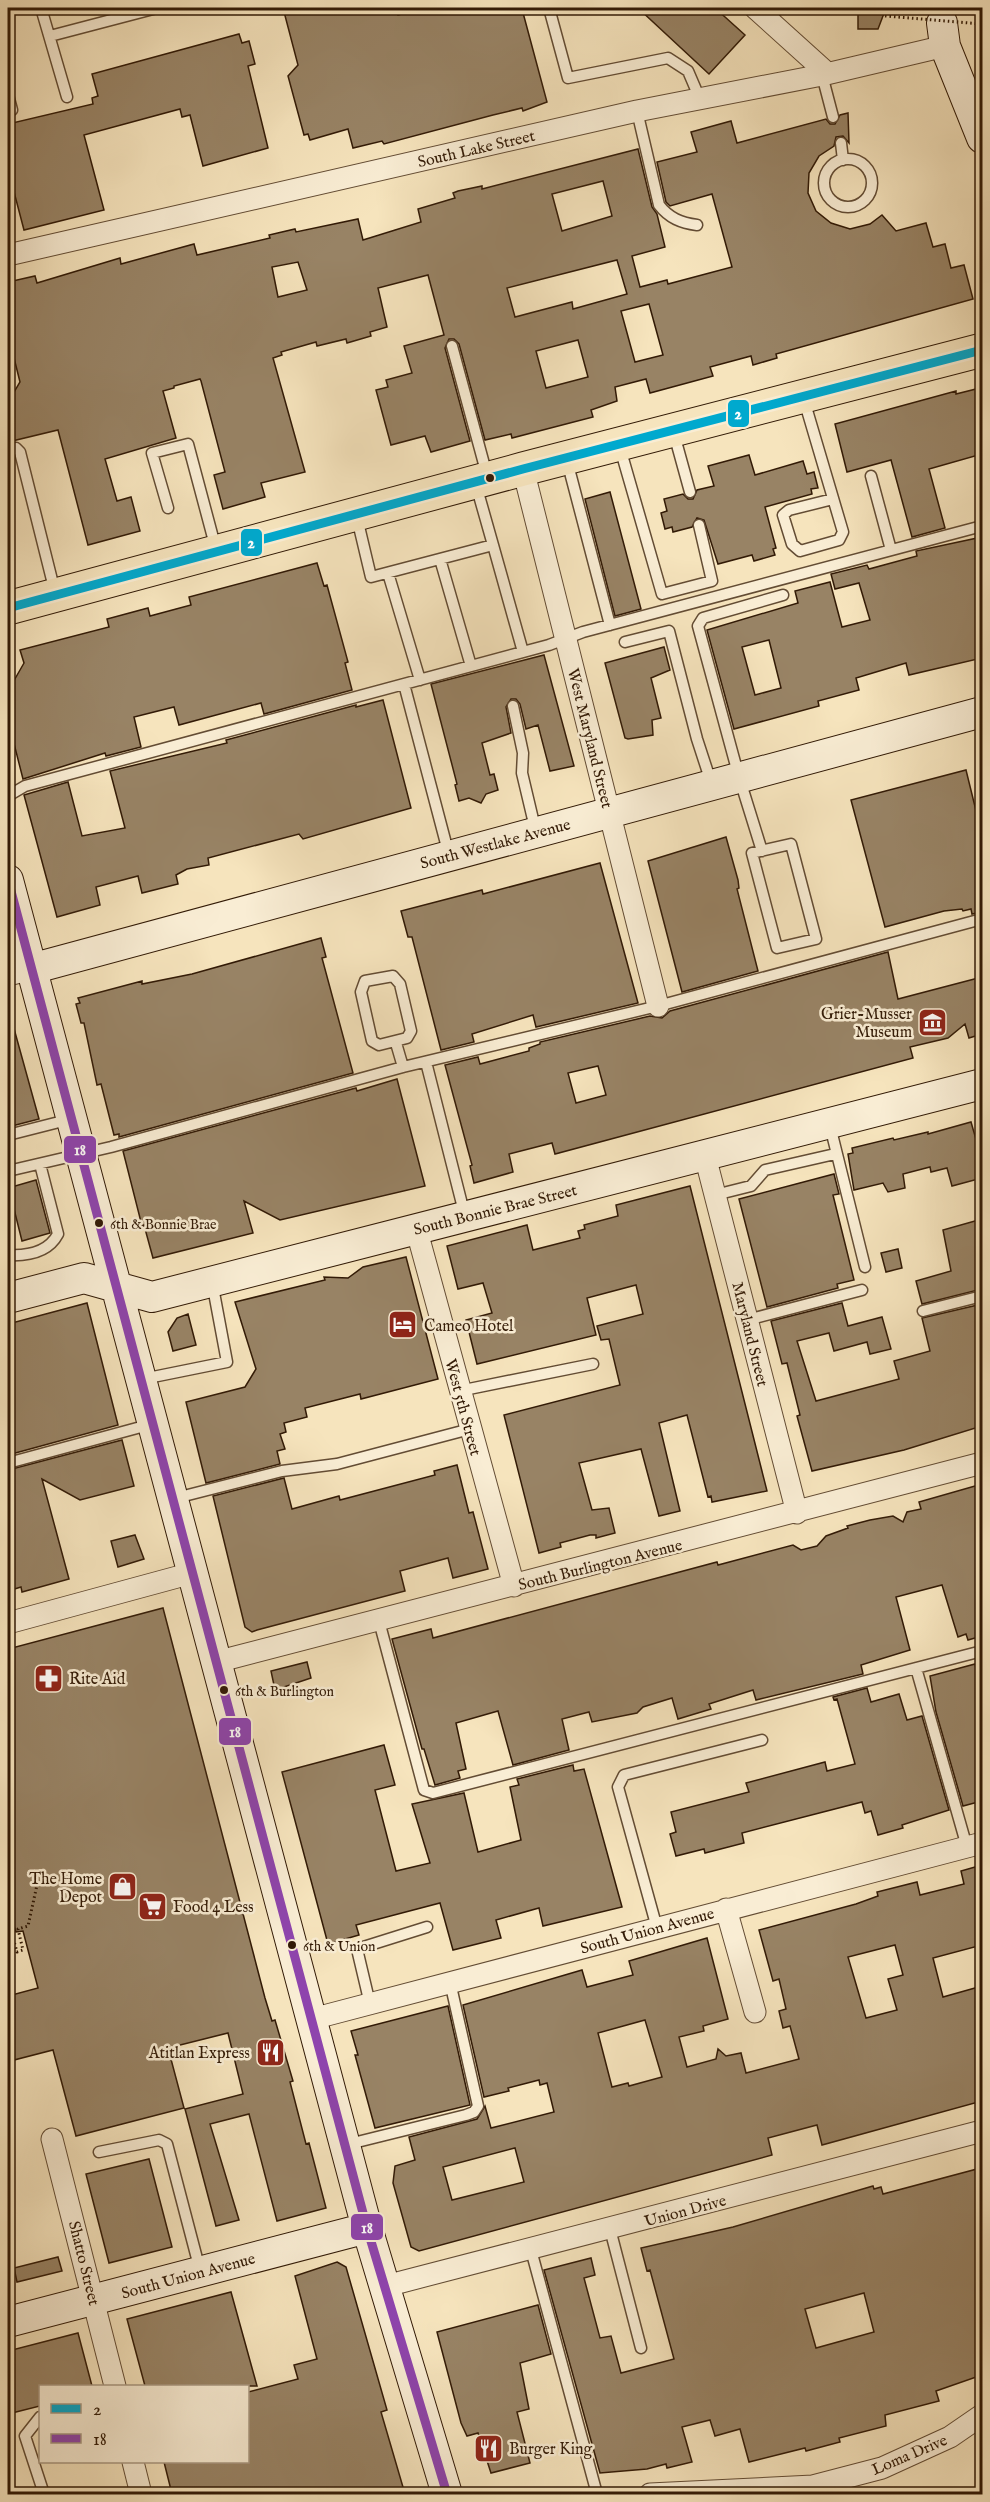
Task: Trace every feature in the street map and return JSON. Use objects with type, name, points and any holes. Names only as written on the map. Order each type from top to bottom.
[{"type":"main road","points":[[8,609],[481,480],[982,350]]},
{"type":"street","points":[[767,12],[824,74]]},
{"type":"street","name":"South Lake Street","points":[[8,255],[637,111],[824,74],[942,23]]},
{"type":"street","points":[[942,23],[982,138]]},
{"type":"street","name":"West Maryland Street","points":[[523,469],[658,1006]]},
{"type":"street","name":"South Westlake Avenue","points":[[19,972],[982,712]]},
{"type":"street","points":[[8,881],[19,972],[71,1119],[345,2145],[447,2494]]},
{"type":"street","name":"South Bonnie Brae Street","points":[[8,1298],[84,1278],[152,1297],[705,1156],[760,1149],[829,1122],[982,1084]]},
{"type":"street","name":"Maryland Street","points":[[705,1156],[797,1513]]},
{"type":"street","name":"West 5th Street","points":[[416,1228],[514,1586]]},
{"type":"street","name":"South Burlington Avenue","points":[[216,1662],[797,1513],[982,1463]]},
{"type":"street","points":[[8,1623],[192,1573]]},
{"type":"street","name":"South Union Avenue","points":[[312,2019],[975,1845]]},
{"type":"street","points":[[726,1909],[755,2012]]},
{"type":"street","name":"Union Drive","points":[[386,2286],[982,2131]]},
{"type":"street","name":"Shatto Street","points":[[52,2139],[115,2385]]},
{"type":"street","name":"South Union Avenue","points":[[8,2322],[368,2228]]},
{"type":"street","name":"Loma Drive","points":[[650,2494],[763,2491],[813,2486],[882,2468],[950,2437],[982,2415]]},
{"type":"street","points":[[133,2463],[141,2494]]},
{"type":"lane","points":[[41,8],[67,97]]},
{"type":"lane","points":[[50,36],[157,8]]},
{"type":"lane","points":[[549,8],[568,78],[668,58],[688,71],[700,99]]},
{"type":"lane","points":[[824,74],[833,117]]},
{"type":"lane","points":[[8,95],[12,110]]},
{"type":"lane","points":[[637,111],[659,205],[666,214],[678,221],[697,225]]},
{"type":"lane","points":[[841,143],[843,160]]},
{"type":"lane","points":[[843,160],[859,162],[870,174],[872,182],[867,198],[854,207],[838,205],[827,195],[825,188],[826,174],[836,163],[843,160]]},
{"type":"lane","points":[[452,346],[493,545],[523,652]]},
{"type":"lane","points":[[803,397],[843,532],[839,540],[800,551],[792,544],[783,515],[789,510],[833,499]]},
{"type":"lane","points":[[673,430],[690,492]]},
{"type":"lane","points":[[168,508],[152,453],[188,444],[217,552]]},
{"type":"lane","points":[[619,445],[662,594],[712,581],[699,525]]},
{"type":"lane","points":[[8,450],[16,448],[20,452],[56,595]]},
{"type":"lane","points":[[566,458],[610,625]]},
{"type":"lane","points":[[871,476],[891,550]]},
{"type":"lane","points":[[356,514],[371,577],[493,545]]},
{"type":"lane","points":[[8,795],[25,786],[523,652],[610,625],[982,526]]},
{"type":"lane","points":[[440,559],[471,666]]},
{"type":"lane","points":[[388,573],[420,680]]},
{"type":"lane","points":[[725,781],[698,626],[703,618],[783,596]]},
{"type":"lane","points":[[625,642],[669,631],[696,739],[725,781],[762,851]]},
{"type":"lane","points":[[404,684],[449,856]]},
{"type":"lane","points":[[513,706],[523,753],[522,773],[537,832]]},
{"type":"lane","points":[[791,844],[816,939],[777,948],[752,854],[762,851],[791,844]]},
{"type":"lane","points":[[8,1171],[80,1154],[403,1067],[658,1006],[982,919]]},
{"type":"lane","points":[[393,976],[400,984],[411,1031],[407,1038],[396,1042],[379,1046],[372,1041],[361,992],[365,981],[393,976]]},
{"type":"lane","points":[[396,1042],[403,1067]]},
{"type":"lane","points":[[426,1062],[465,1216]]},
{"type":"lane","points":[[8,1136],[71,1119]]},
{"type":"lane","points":[[829,1122],[865,1267]]},
{"type":"lane","points":[[760,1149],[765,1170]]},
{"type":"lane","points":[[715,1196],[751,1186],[765,1170],[836,1154]]},
{"type":"lane","points":[[8,1255],[43,1251],[53,1243],[57,1234],[40,1164]]},
{"type":"lane","points":[[141,1379],[228,1362],[212,1282]]},
{"type":"lane","points":[[747,1320],[862,1290]]},
{"type":"lane","points":[[923,1311],[982,1296]]},
{"type":"lane","points":[[459,1391],[594,1364]]},
{"type":"lane","points":[[8,1463],[153,1424]]},
{"type":"lane","points":[[172,1499],[282,1471],[338,1464],[470,1429]]},
{"type":"lane","points":[[380,1621],[424,1790],[433,1793],[982,1651]]},
{"type":"lane","points":[[916,1668],[975,1845]]},
{"type":"lane","points":[[657,1928],[618,1786],[624,1775],[762,1740]]},
{"type":"lane","points":[[370,2004],[357,1949],[427,1928]]},
{"type":"lane","points":[[345,2145],[466,2115],[474,2112],[478,2106],[450,1982]]},
{"type":"lane","points":[[99,2152],[159,2139],[167,2144],[200,2272]]},
{"type":"lane","points":[[610,2229],[641,2348]]},
{"type":"lane","points":[[531,2250],[597,2494]]},
{"type":"lane","points":[[39,2418],[25,2436],[44,2494]]},
{"type":"path","points":[[885,16],[982,24]]},
{"type":"path","points":[[8,1935],[12,1934],[17,1952],[23,1950],[18,1929],[28,1926],[37,1885]]},
{"type":"building","points":[[283,8],[396,8],[398,15],[422,8],[503,8],[504,14],[522,9],[547,102],[523,111],[522,108],[384,144],[382,141],[353,148],[348,129],[310,140],[308,134],[304,135],[288,76],[298,65]]},
{"type":"building","points":[[638,8],[715,8],[745,35],[709,74]]},
{"type":"building","points":[[858,8],[886,8],[878,29],[858,29]]},
{"type":"building","points":[[239,34],[242,43],[249,41],[255,64],[248,66],[268,148],[203,166],[190,115],[182,117],[180,109],[84,135],[104,210],[24,230],[8,169],[8,124],[93,104],[92,98],[98,96],[92,74]]},
{"type":"building","points":[[848,113],[849,143],[843,136],[836,137],[834,146],[819,156],[809,173],[808,193],[816,211],[831,223],[850,229],[870,224],[882,215],[896,231],[926,223],[933,247],[945,244],[951,268],[964,265],[973,299],[776,354],[777,358],[753,365],[751,356],[710,367],[713,376],[650,393],[646,379],[615,387],[617,401],[591,410],[593,417],[512,438],[511,434],[485,440],[459,344],[454,339],[449,339],[445,348],[470,441],[431,452],[425,436],[391,445],[376,390],[388,387],[386,380],[412,373],[404,346],[444,335],[428,275],[378,288],[387,327],[370,332],[371,336],[347,343],[346,339],[317,346],[316,342],[281,352],[282,355],[273,358],[305,472],[261,483],[265,497],[223,509],[214,475],[225,472],[201,381],[200,379],[174,386],[174,388],[163,391],[176,438],[105,459],[117,501],[131,497],[140,531],[88,545],[58,430],[8,442],[8,396],[13,394],[20,382],[8,334],[8,282],[35,276],[37,283],[120,258],[121,264],[194,244],[197,255],[270,238],[269,235],[295,229],[296,232],[358,219],[363,240],[421,222],[418,209],[455,198],[453,193],[458,191],[482,186],[482,189],[638,149],[652,207],[657,214],[665,247],[632,256],[640,287],[667,280],[668,284],[732,267],[712,194],[670,206],[666,202],[657,162],[697,152],[691,132],[731,121],[737,143],[826,119],[830,124],[835,124],[840,115]],"holes":[[[603,181],[612,216],[562,231],[552,194]],[[617,260],[627,294],[573,309],[572,302],[515,317],[507,288]],[[298,262],[307,290],[278,297],[272,267]],[[649,304],[663,355],[635,362],[621,311]],[[578,340],[588,377],[546,388],[536,351]]]},
{"type":"building","points":[[980,388],[982,454],[929,469],[945,528],[912,537],[891,460],[847,472],[835,424],[956,391],[956,394]]},
{"type":"building","points":[[749,455],[755,475],[803,461],[807,474],[814,472],[818,488],[811,489],[812,494],[765,507],[776,548],[773,549],[775,555],[754,561],[752,555],[718,564],[704,520],[697,518],[692,527],[673,532],[672,527],[665,529],[661,513],[667,511],[664,499],[683,494],[688,499],[693,499],[697,490],[714,486],[708,466]]},
{"type":"building","points":[[610,492],[641,609],[615,616],[585,499]]},
{"type":"building","points":[[982,537],[982,658],[909,675],[906,663],[856,678],[859,690],[818,701],[819,706],[734,729],[707,630],[798,603],[795,591],[830,582],[842,627],[870,620],[859,583],[835,589],[831,574],[867,565],[869,569],[917,556],[916,551]],"holes":[[[769,640],[781,688],[755,695],[742,647]]]},
{"type":"building","points":[[317,563],[324,586],[327,585],[348,662],[345,663],[352,690],[264,714],[261,703],[179,725],[174,707],[134,717],[141,747],[106,756],[105,753],[23,779],[8,720],[8,686],[12,684],[24,663],[20,650],[109,627],[107,619],[148,608],[150,616],[191,605],[189,597]]},
{"type":"building","points":[[664,647],[670,670],[651,678],[661,718],[652,720],[653,735],[625,738],[605,663]]},
{"type":"building","points":[[544,655],[574,766],[550,771],[538,725],[526,729],[520,704],[516,699],[511,699],[506,707],[511,733],[482,743],[490,775],[494,774],[498,790],[486,794],[481,803],[469,798],[459,801],[455,785],[457,784],[431,684]]},
{"type":"building","points":[[383,700],[411,808],[303,839],[299,834],[208,858],[209,865],[187,869],[176,875],[178,884],[142,893],[138,876],[96,887],[100,905],[57,917],[24,795],[68,782],[82,836],[125,828],[110,771],[227,743],[226,740],[356,705],[356,707]]},
{"type":"building","points":[[966,770],[982,835],[982,912],[972,914],[971,909],[944,911],[885,927],[851,800]]},
{"type":"building","points":[[726,837],[758,971],[682,992],[648,861]]},
{"type":"building","points":[[600,863],[638,1003],[536,1027],[533,1015],[472,1034],[474,1042],[441,1050],[412,937],[408,937],[401,911],[482,890],[483,894]]},
{"type":"building","points":[[321,938],[326,957],[322,958],[353,1073],[119,1137],[119,1134],[114,1135],[101,1084],[97,1085],[84,1023],[81,1023],[76,1004],[80,1003],[78,998],[142,981],[142,984],[192,974]]},
{"type":"building","points":[[888,952],[898,999],[982,977],[982,1034],[969,1038],[965,1024],[948,1038],[910,1047],[913,1058],[555,1154],[552,1143],[509,1154],[513,1172],[474,1183],[470,1166],[472,1165],[445,1065],[478,1057],[480,1064],[529,1051],[529,1048],[540,1042],[650,1016],[662,1018],[670,1011]],"holes":[[[598,1066],[606,1095],[576,1103],[568,1073]]]},
{"type":"building","points":[[13,1025],[39,1119],[8,1127],[8,1026]]},
{"type":"building","points":[[397,1079],[425,1186],[280,1220],[244,1201],[253,1233],[153,1258],[144,1225],[142,1226],[123,1151]]},
{"type":"building","points":[[971,1122],[982,1160],[982,1178],[952,1186],[947,1168],[931,1172],[930,1167],[903,1174],[905,1188],[888,1192],[883,1183],[854,1190],[848,1154],[853,1153],[852,1148],[893,1138],[894,1140],[928,1132],[928,1134]]},
{"type":"building","points":[[834,1174],[839,1194],[833,1195],[854,1280],[837,1284],[838,1288],[767,1307],[739,1199]]},
{"type":"building","points":[[36,1180],[50,1233],[22,1241],[14,1209],[8,1211],[8,1188]]},
{"type":"building","points":[[690,1186],[767,1491],[712,1502],[711,1496],[708,1497],[687,1415],[659,1423],[680,1511],[659,1516],[641,1449],[579,1463],[592,1510],[609,1508],[615,1533],[596,1538],[596,1535],[590,1535],[560,1543],[561,1547],[539,1553],[504,1415],[620,1385],[609,1339],[601,1340],[597,1326],[643,1314],[636,1285],[587,1298],[596,1335],[477,1364],[466,1320],[492,1313],[483,1283],[458,1289],[447,1246],[527,1225],[533,1250],[580,1238],[578,1231],[585,1229],[584,1225],[618,1216],[616,1205]]},
{"type":"building","points":[[982,1219],[982,1289],[922,1304],[916,1281],[951,1271],[943,1230]]},
{"type":"building","points":[[898,1249],[902,1268],[886,1272],[881,1253]]},
{"type":"building","points":[[406,1257],[438,1379],[361,1399],[360,1394],[305,1408],[307,1417],[284,1423],[286,1432],[280,1434],[285,1449],[277,1451],[280,1464],[206,1483],[186,1402],[245,1387],[256,1369],[235,1302],[325,1280],[324,1277],[348,1278],[363,1267]]},
{"type":"building","points":[[87,1303],[118,1425],[8,1455],[8,1324]]},
{"type":"building","points":[[842,1303],[848,1326],[882,1317],[891,1349],[870,1354],[867,1342],[834,1351],[829,1333],[797,1341],[816,1401],[899,1379],[894,1361],[930,1351],[922,1318],[982,1304],[982,1426],[904,1450],[812,1471],[797,1416],[800,1415],[787,1363],[782,1364],[771,1321]]},
{"type":"building","points":[[188,1314],[196,1345],[173,1351],[168,1332],[177,1318]]},
{"type":"building","points":[[122,1440],[134,1486],[80,1500],[42,1479],[69,1579],[22,1592],[21,1587],[8,1591],[8,1470]]},
{"type":"building","points":[[457,1465],[469,1513],[473,1512],[488,1569],[453,1578],[448,1558],[400,1571],[405,1591],[252,1632],[245,1627],[213,1496],[284,1478],[292,1509],[339,1496],[340,1500],[435,1475],[434,1471]]},
{"type":"building","points":[[982,1484],[982,1636],[968,1640],[966,1634],[958,1637],[942,1585],[896,1597],[910,1650],[861,1665],[863,1674],[756,1700],[753,1690],[709,1704],[711,1709],[678,1719],[672,1698],[643,1707],[637,1713],[592,1722],[589,1712],[562,1719],[569,1750],[513,1765],[498,1711],[456,1723],[466,1769],[458,1771],[460,1778],[435,1785],[424,1749],[422,1749],[392,1639],[431,1629],[433,1638],[717,1562],[718,1565],[793,1545],[801,1550],[817,1546],[826,1536],[848,1528],[847,1526],[893,1516],[903,1522],[907,1512],[921,1509],[919,1502]]},
{"type":"building","points":[[135,1535],[144,1559],[118,1567],[111,1541]]},
{"type":"building","points":[[163,1608],[265,1998],[272,2021],[275,2020],[293,2081],[290,2082],[306,2144],[309,2143],[326,2208],[277,2221],[249,2114],[210,2124],[239,2220],[216,2226],[185,2109],[243,2094],[228,2033],[168,2048],[184,2108],[76,2136],[53,2050],[14,2060],[8,2034],[8,1996],[38,1988],[23,1931],[16,1932],[14,1926],[8,1928],[8,1649]]},
{"type":"building","points":[[307,1662],[311,1678],[275,1690],[271,1671]]},
{"type":"building","points":[[975,1664],[982,1693],[982,1801],[963,1806],[936,1712],[930,1676]]},
{"type":"building","points":[[867,1688],[871,1702],[899,1694],[907,1720],[922,1716],[949,1810],[878,1835],[871,1811],[865,1813],[862,1802],[742,1833],[744,1843],[705,1853],[704,1849],[676,1856],[670,1834],[676,1832],[671,1812],[749,1792],[746,1783],[825,1762],[827,1771],[855,1764],[837,1699],[834,1700],[833,1697]]},
{"type":"building","points":[[384,1745],[395,1785],[375,1790],[396,1871],[430,1863],[412,1804],[464,1793],[478,1852],[521,1840],[510,1787],[519,1785],[517,1779],[573,1765],[574,1771],[584,1769],[622,1907],[543,1926],[539,1908],[496,1920],[501,1938],[453,1950],[440,1903],[356,1925],[359,1935],[328,1944],[282,1772]]},
{"type":"building","points":[[982,1865],[982,1945],[933,1958],[943,1997],[982,1986],[982,2101],[822,2145],[817,2125],[768,2138],[772,2155],[419,2251],[411,2247],[393,2183],[395,2166],[415,2160],[409,2137],[477,2119],[485,2106],[491,2128],[554,2112],[547,2083],[540,2085],[539,2080],[484,2097],[463,2005],[582,1970],[587,1987],[633,1975],[629,1961],[707,1938],[728,2019],[703,2026],[704,2031],[679,2037],[687,2067],[716,2059],[718,2049],[726,2056],[741,2053],[746,2073],[799,2059],[790,2026],[783,2028],[779,2011],[786,2009],[779,1979],[773,1981],[759,1930],[856,1904],[878,1896],[877,1892],[917,1882],[920,1895],[964,1884],[961,1871]],"holes":[[[895,1945],[903,1975],[888,1979],[897,2010],[866,2018],[848,1957]],[[645,2020],[662,2077],[629,2086],[628,2083],[612,2087],[598,2033]],[[515,2148],[524,2182],[452,2200],[443,2167]]]},
{"type":"building","points":[[448,2006],[470,2105],[375,2128],[355,2055],[358,2055],[351,2031]]},
{"type":"building","points":[[149,2159],[172,2247],[109,2263],[86,2174]]},
{"type":"building","points":[[977,2169],[982,2189],[982,2375],[936,2391],[939,2401],[885,2415],[886,2426],[839,2438],[840,2442],[806,2451],[805,2448],[749,2462],[740,2429],[715,2436],[710,2420],[682,2427],[692,2462],[667,2468],[666,2464],[647,2469],[600,2473],[544,2270],[591,2258],[595,2275],[584,2278],[600,2338],[611,2336],[621,2373],[674,2359],[650,2270],[647,2271],[641,2248],[733,2227],[873,2186],[874,2189],[881,2187],[883,2194]],"holes":[[[864,2293],[874,2332],[816,2348],[805,2309]]]},
{"type":"building","points":[[58,2257],[62,2271],[17,2282],[14,2268]]},
{"type":"building","points":[[337,2262],[346,2267],[387,2410],[381,2412],[405,2494],[172,2494],[164,2463],[249,2463],[249,2392],[298,2379],[294,2365],[317,2359],[295,2276]]},
{"type":"building","points":[[231,2292],[257,2386],[145,2385],[127,2319]]},
{"type":"building","points":[[538,2305],[551,2354],[520,2363],[529,2409],[517,2412],[530,2463],[491,2473],[478,2433],[467,2436],[461,2423],[437,2332]]},
{"type":"building","points":[[78,2333],[92,2385],[39,2385],[39,2406],[8,2414],[8,2351]]},
{"type":"transit line","name":"2","points":[[8,608],[523,469],[982,350]]},
{"type":"transit line","name":"18","points":[[8,880],[367,2228],[447,2494]]},
{"type":"place","name":"Grier-Musser Museum","points":[[933,1022]]},
{"type":"place","name":"6th & Bonnie Brae","points":[[99,1223]]},
{"type":"place","name":"Cameo Hotel","points":[[403,1325]]},
{"type":"place","name":"Rite Aid","points":[[48,1678]]},
{"type":"place","name":"6th & Burlington","points":[[224,1690]]},
{"type":"place","name":"The Home Depot","points":[[123,1887]]},
{"type":"place","name":"Food 4 Less","points":[[152,1906]]},
{"type":"place","name":"6th & Union","points":[[292,1945]]},
{"type":"place","name":"Atitlan Express","points":[[271,2052]]},
{"type":"place","name":"Burger King","points":[[488,2448]]}]
